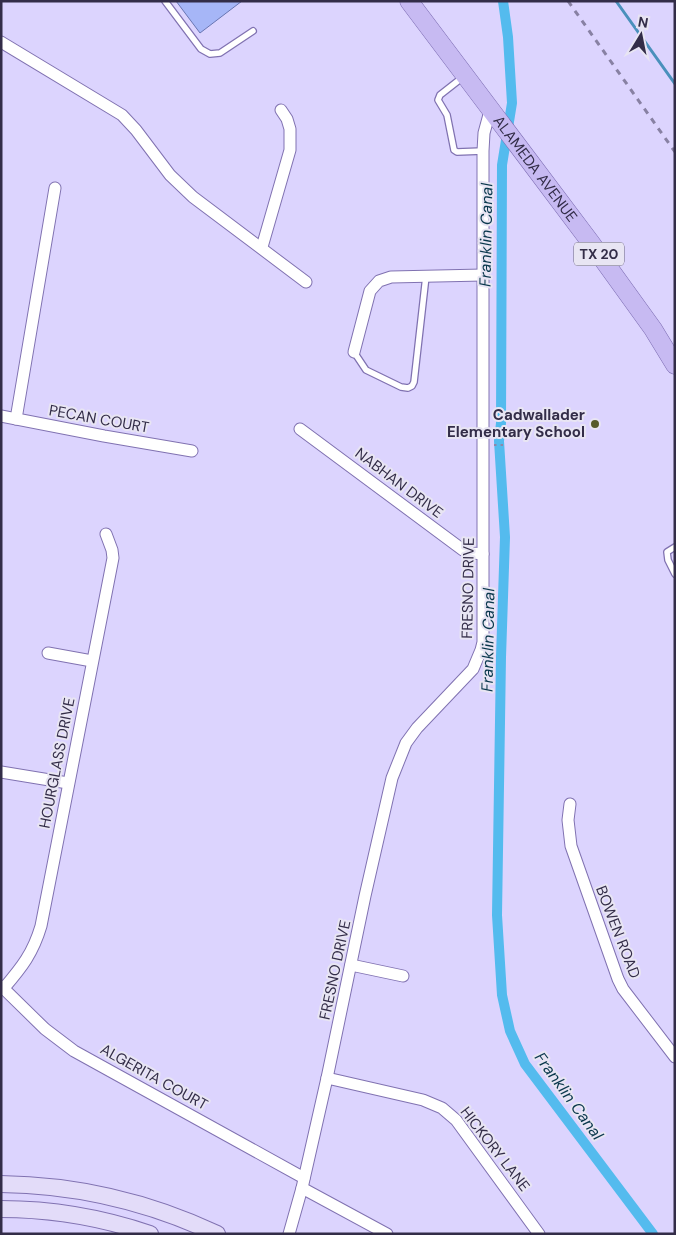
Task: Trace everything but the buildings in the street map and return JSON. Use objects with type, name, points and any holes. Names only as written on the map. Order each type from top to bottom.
[{"type":"main road","name":"ALAMEDA AVENUE","points":[[409,1],[620,282],[675,364]]},
{"type":"main road","points":[[1,1184],[49,1186],[111,1196],[158,1210],[217,1234]]},
{"type":"main road","points":[[1,1209],[41,1211],[78,1216],[150,1234]]},
{"type":"street","points":[[1,42],[122,115],[181,187],[192,197],[306,282]]},
{"type":"street","points":[[262,248],[290,150],[290,129],[287,118],[281,110]]},
{"type":"street","name":"FRESNO DRIVE","points":[[289,1234],[328,1078],[392,778],[406,743],[417,728],[473,669],[483,642],[483,151],[484,133],[493,114]]},
{"type":"street","points":[[16,419],[55,188]]},
{"type":"street","points":[[354,352],[369,296],[376,283],[391,277],[483,274]]},
{"type":"street","name":"PECAN COURT","points":[[1,416],[192,451]]},
{"type":"street","name":"NABHAN DRIVE","points":[[300,429],[463,550],[483,554]]},
{"type":"street","name":"HOURGLASS DRIVE","points":[[2,987],[23,966],[36,942],[41,926],[113,558],[106,534]]},
{"type":"street","points":[[48,653],[92,661]]},
{"type":"street","points":[[1,772],[68,783]]},
{"type":"street","name":"BOWEN ROAD","points":[[570,804],[568,820],[571,846],[618,979],[675,1057]]},
{"type":"street","points":[[351,965],[403,976]]},
{"type":"street","name":"ALGERITA COURT","points":[[2,987],[45,1029],[74,1050],[387,1234]]},
{"type":"street","name":"HICKORY LANE","points":[[328,1078],[423,1100],[442,1108],[456,1120],[535,1232]]},
{"type":"lane","points":[[165,1],[200,49],[210,54],[220,53],[253,31]]},
{"type":"lane","points":[[464,76],[440,95],[438,100],[447,115],[454,150],[457,152],[483,151]]},
{"type":"lane","points":[[354,352],[366,370],[401,387],[408,388],[412,386],[426,276]]},
{"type":"lane","points":[[675,547],[667,552],[668,560],[675,574]]},
{"type":"path","points":[[491,445],[507,445]]},
{"type":"waterway","name":"Franklin Canal","points":[[503,1],[508,37],[512,103],[502,165],[501,423],[499,441],[505,537],[497,915],[502,995],[510,1031],[525,1064],[653,1234]]},
{"type":"waterway","points":[[616,1],[675,84]]},
{"type":"railway","points":[[568,1],[675,152]]},
{"type":"place","name":"Cadwallader Elementary School","points":[[595,424]]}]
